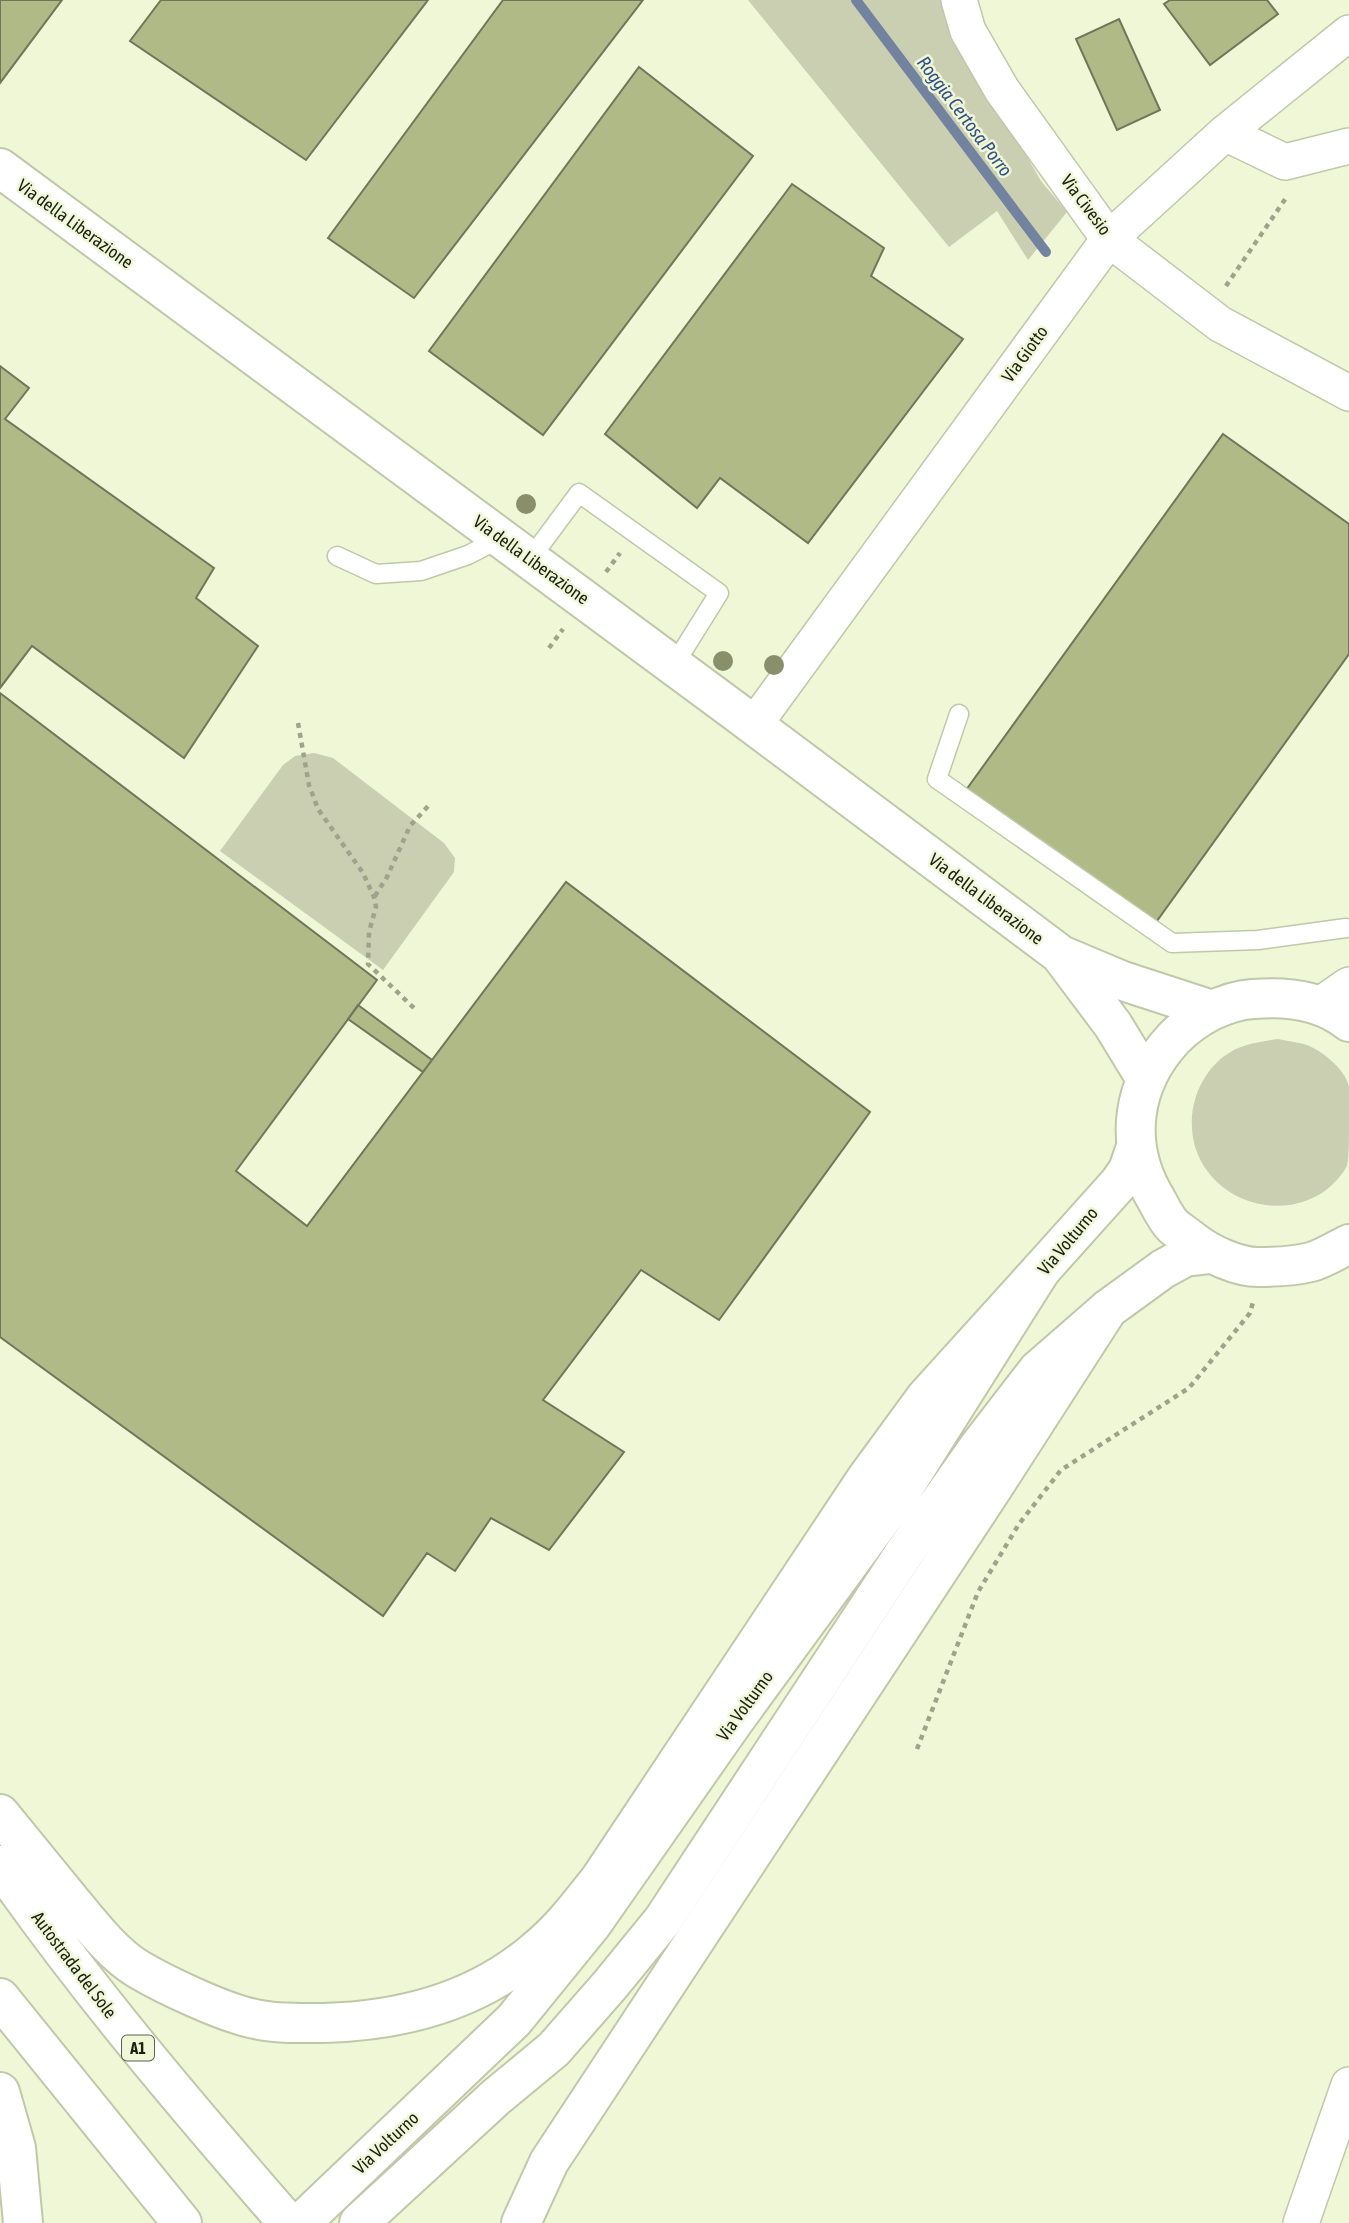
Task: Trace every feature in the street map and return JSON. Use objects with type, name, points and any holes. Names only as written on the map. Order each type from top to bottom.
[{"type":"main road","name":"Via della Liberazione","points":[[0,169],[674,665],[1061,955],[1123,981],[1212,1010]]},
{"type":"main road","name":"Via della Liberazione","points":[[1061,955],[1113,1025],[1146,1079]]},
{"type":"main road","name":"Via Volturno","points":[[1339,1004],[1279,997],[1242,999],[1212,1010],[1186,1026],[1162,1051],[1146,1079],[1135,1127],[1143,1179],[1171,1224],[1210,1254],[1256,1267],[1311,1262],[1349,1244]]},
{"type":"main road","name":"Via Volturno","points":[[301,2223],[514,2020],[592,1924],[734,1721],[899,1495],[1041,1270],[1119,1183],[1128,1170],[1136,1147]]},
{"type":"main road","name":"Via Volturno","points":[[371,2212],[496,2097],[554,2049],[663,1920],[905,1552],[1038,1370],[1108,1309],[1163,1269],[1185,1257],[1210,1254]]},
{"type":"main road","points":[[0,1814],[97,1933],[136,1968],[206,2001],[255,2019],[300,2023],[404,2016],[457,1998],[501,1976],[536,1951],[567,1921],[600,1879],[873,1468],[926,1397],[1041,1270]]},
{"type":"main road","points":[[522,2223],[549,2162],[1108,1309]]},
{"type":"main road","name":"Autostrada del Sole","points":[[0,1865],[53,1941],[166,2083],[288,2223]]},
{"type":"main road","points":[[0,1998],[181,2223]]},
{"type":"main road","points":[[0,2092],[16,2148],[23,2223]]},
{"type":"street","name":"Via Civesio","points":[[959,0],[968,30],[1002,90],[1110,239],[1220,324],[1349,393]]},
{"type":"street","name":"Via Giotto","points":[[754,725],[1110,239],[1225,133],[1349,33]]},
{"type":"street","points":[[1225,133],[1285,162],[1333,150]]},
{"type":"street","points":[[1301,2223],[1349,2085]]},
{"type":"lane","points":[[337,555],[376,574],[421,570],[468,555],[516,549],[579,493],[719,593],[674,665]]},
{"type":"lane","points":[[959,714],[937,779],[1060,861],[1171,943],[1258,940],[1346,928]]},
{"type":"path","points":[[1207,314],[1333,150]]},
{"type":"path","points":[[298,723],[309,785],[318,809],[363,873],[374,897],[376,907],[369,932],[368,964],[416,1010]]},
{"type":"path","points":[[374,897],[387,877],[410,826],[430,804]]},
{"type":"path","points":[[916,1749],[978,1592],[1020,1524],[1061,1470],[1189,1388],[1250,1313],[1261,1266]]},
{"type":"green space","points":[[748,0],[941,0],[948,19],[1041,181],[1067,212],[1028,260],[997,211],[949,247]]},
{"type":"green space","points":[[314,753],[333,758],[444,843],[455,858],[454,872],[383,970],[220,851],[283,765],[295,756]]},
{"type":"green space","points":[[1278,1039],[1304,1044],[1317,1050],[1338,1067],[1349,1087],[1347,1166],[1334,1183],[1317,1196],[1299,1203],[1279,1206],[1240,1198],[1223,1187],[1199,1158],[1192,1127],[1196,1096],[1211,1068],[1236,1049]]},
{"type":"building","points":[[0,0],[62,0],[0,83]]},
{"type":"building","points":[[161,0],[428,0],[306,160],[130,41]]},
{"type":"building","points":[[503,0],[643,0],[414,298],[328,238]]},
{"type":"building","points":[[1170,0],[1267,0],[1278,14],[1210,65],[1164,4]]},
{"type":"building","points":[[1119,19],[1160,110],[1117,130],[1076,39]]},
{"type":"building","points":[[639,67],[753,156],[543,435],[429,351]]},
{"type":"building","points":[[792,184],[884,248],[871,276],[963,339],[808,543],[720,478],[697,508],[605,434]]},
{"type":"building","points":[[0,366],[29,388],[5,419],[214,568],[196,598],[258,646],[184,758],[32,646],[0,688]]},
{"type":"building","points":[[1223,434],[1349,524],[1349,654],[1154,925],[966,790]]},
{"type":"building","points":[[0,693],[377,980],[236,1171],[307,1226],[566,882],[870,1112],[719,1320],[641,1270],[543,1400],[624,1452],[549,1550],[491,1518],[455,1571],[427,1553],[383,1616],[0,1337]]},
{"type":"building","points":[[358,1005],[432,1060],[423,1072],[348,1019]]},
{"type":"waterway","name":"Roggia Certosa Porro","points":[[856,0],[1046,252]]}]
